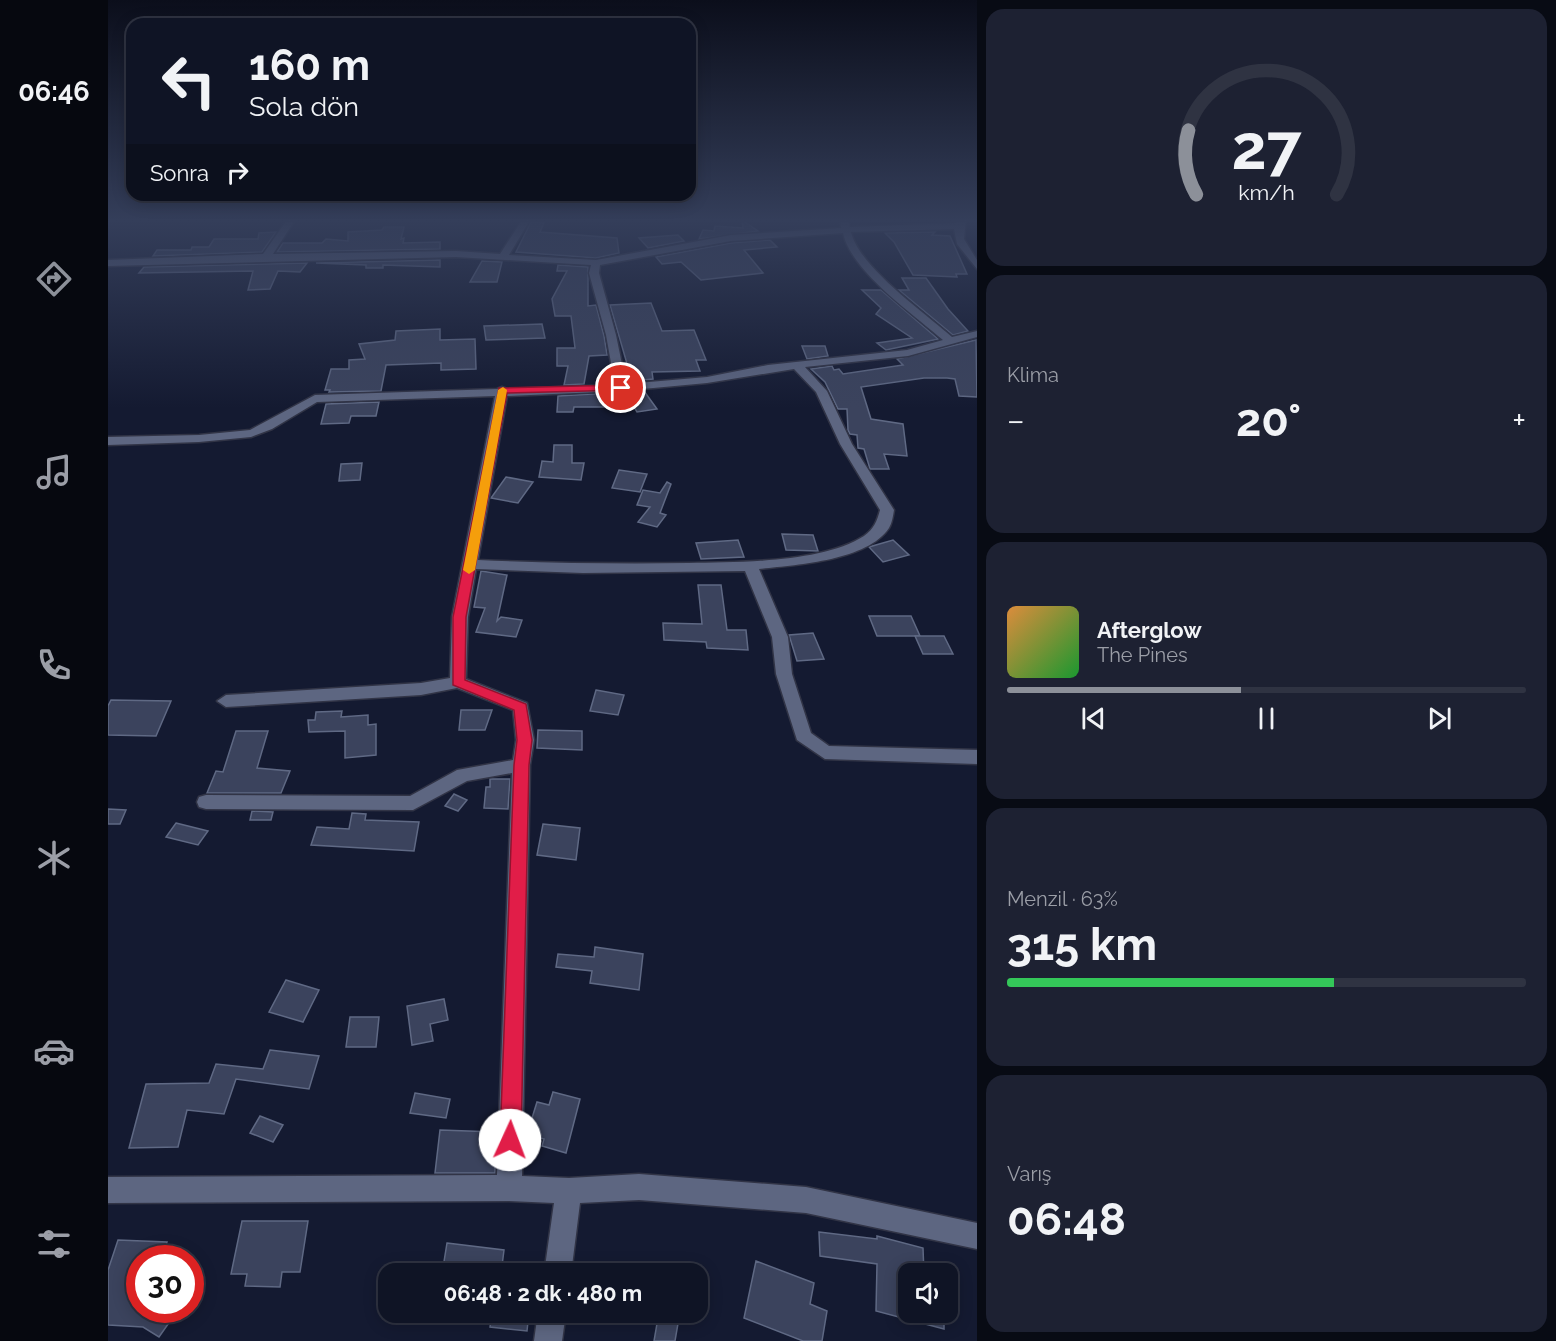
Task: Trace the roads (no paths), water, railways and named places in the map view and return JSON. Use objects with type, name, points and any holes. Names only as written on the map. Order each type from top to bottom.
[{"type":"street","points":[[597,283],[611,335],[621,388]]},
{"type":"street","points":[[884,283],[951,342]]},
{"type":"street","points":[[108,441],[252,433],[279,421],[298,406],[315,399],[458,395],[502,390],[621,388],[707,380],[768,368],[908,353],[977,334]]},
{"type":"street","points":[[470,564],[583,569],[750,566],[837,553],[868,539],[883,526],[887,510],[846,444],[821,391],[798,366]]},
{"type":"street","points":[[458,682],[460,617],[502,390]]},
{"type":"street","points":[[750,566],[780,637],[784,674],[803,736],[825,752],[977,758]]},
{"type":"street","points":[[226,701],[421,689],[458,682],[521,707],[525,740],[521,765],[509,1188]]},
{"type":"street","points":[[206,802],[413,803],[463,776],[521,765]]},
{"type":"street","points":[[108,1190],[509,1188],[568,1191],[639,1187],[806,1200],[977,1236]]},
{"type":"street","points":[[558,1263],[568,1191]]},
{"type":"street","points":[[548,1341],[550,1323]]}]
